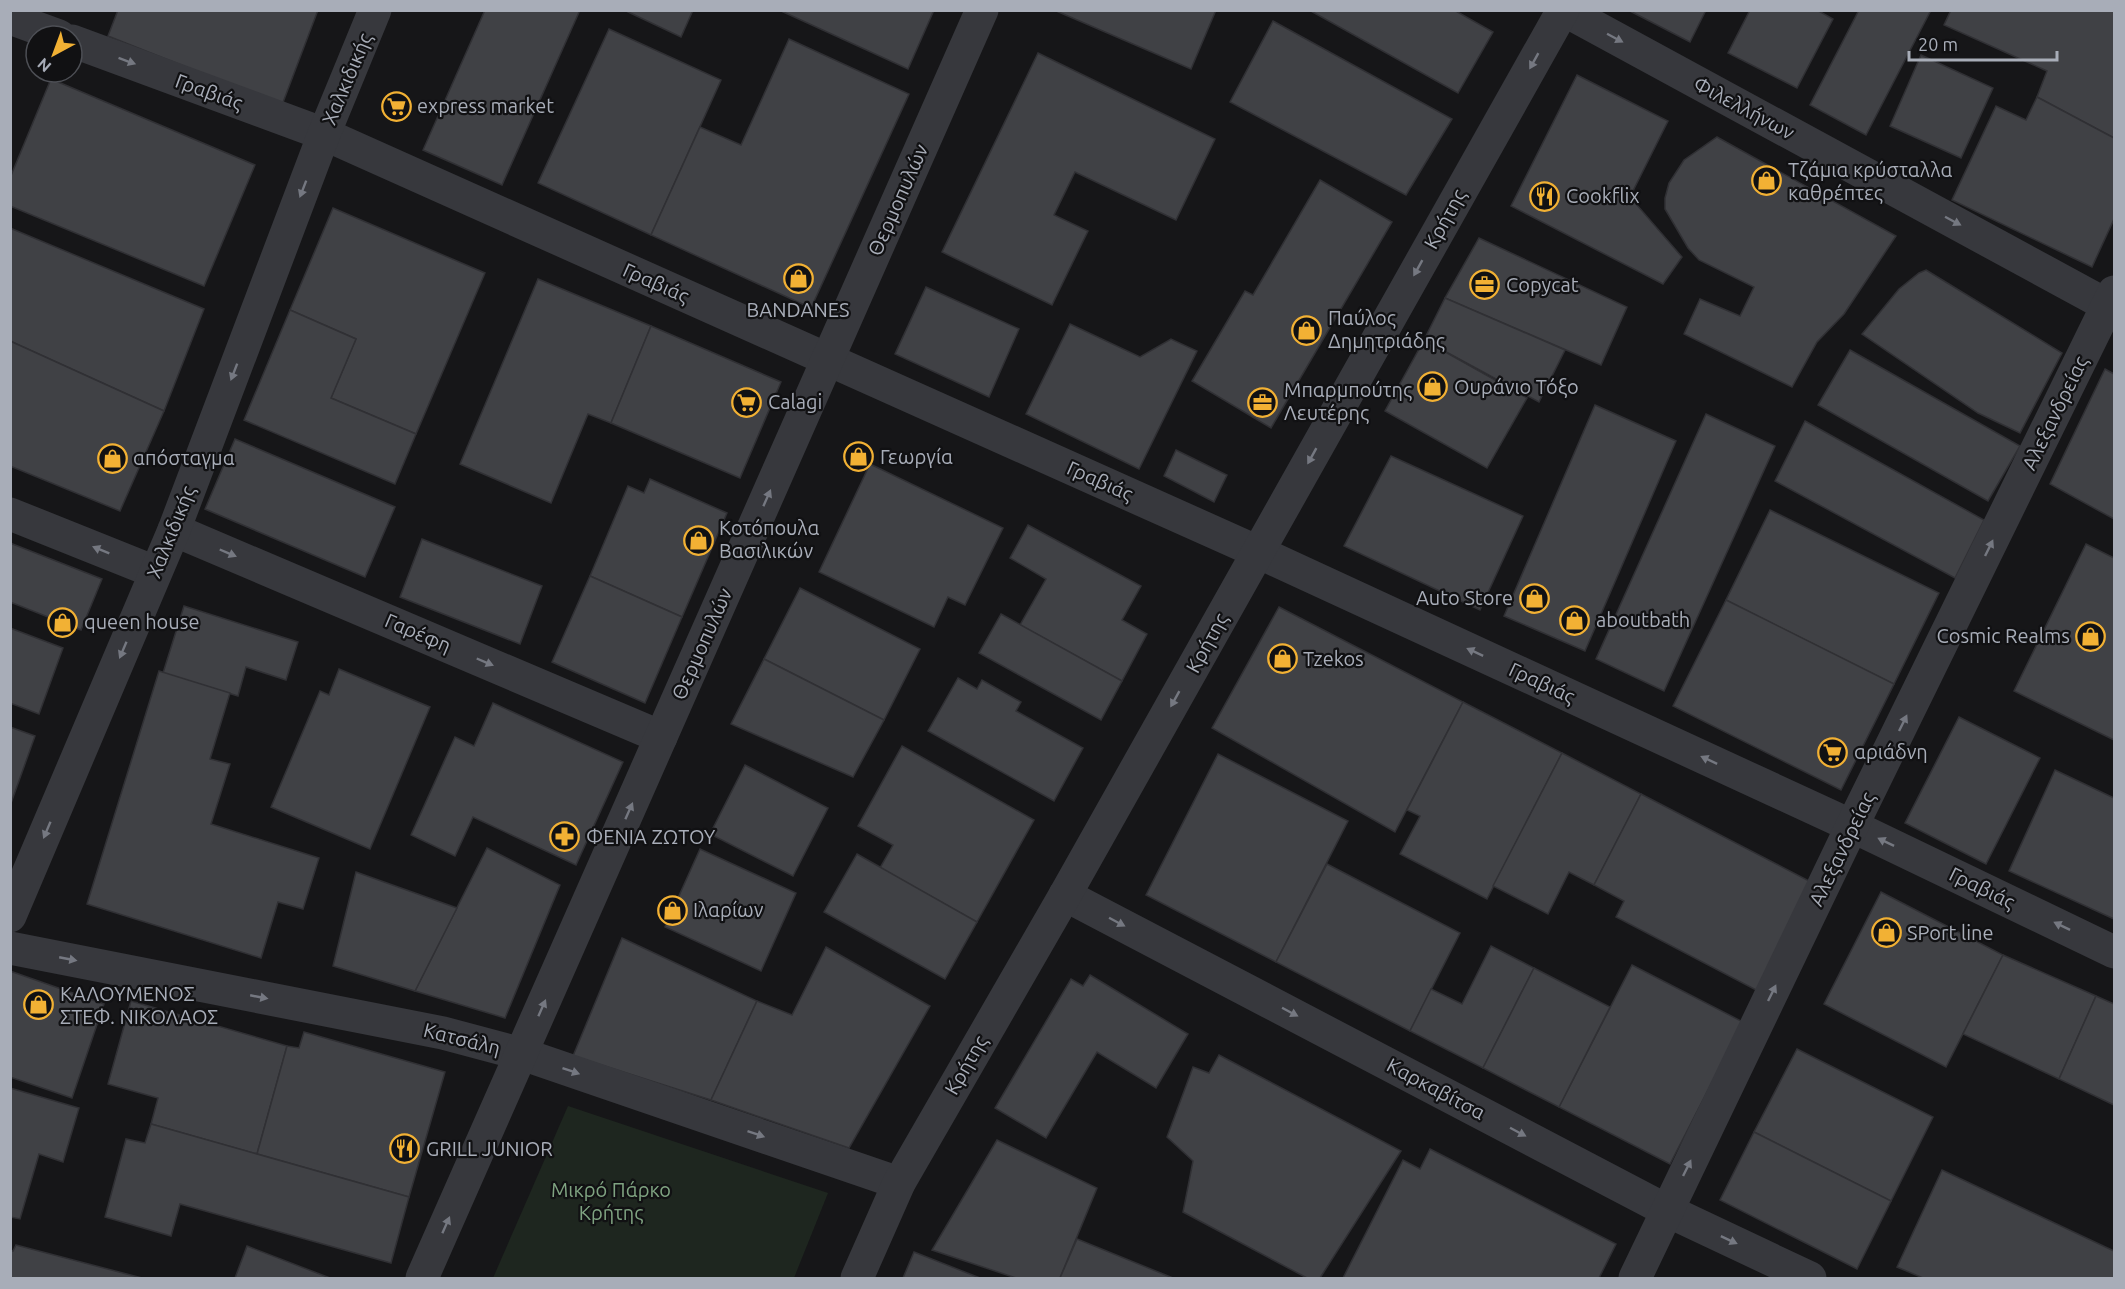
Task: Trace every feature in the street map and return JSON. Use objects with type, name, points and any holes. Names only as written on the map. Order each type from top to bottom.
[{"type":"street","name":"Χαλκιδικής","points":[[10,916],[174,530],[324,134],[375,10]]},
{"type":"street","name":"Θερμοπυλών","points":[[422,1278],[982,10]]},
{"type":"street","name":"Φιλελλήνων","points":[[1563,10],[2112,302]]},
{"type":"street","name":"Κρήτης","points":[[857,1278],[899,1183],[1065,895],[1563,10]]},
{"type":"street","points":[[10,18],[26,24]]},
{"type":"street","name":"Γραβιάς","points":[[84,45],[324,134],[1258,552],[1852,826],[2115,952]]},
{"type":"street","name":"Αλεξανδρείας","points":[[1635,1278],[1852,826],[2112,302]]},
{"type":"street","points":[[10,514],[155,572]]},
{"type":"street","name":"Γαρέφη","points":[[174,530],[661,737]]},
{"type":"street","name":"Καρκαβίτσα","points":[[1065,895],[1666,1210],[1810,1278]]},
{"type":"street","name":"Κατσάλη","points":[[10,948],[443,1033],[522,1054],[899,1183]]},
{"type":"green space","name":"Μικρό Πάρκο Κρήτης","points":[[568,1106],[828,1193],[794,1278],[493,1278]]},
{"type":"building","points":[[118,10],[318,10],[282,105],[108,36]]},
{"type":"building","points":[[485,10],[580,10],[502,185],[423,150]]},
{"type":"building","points":[[624,10],[693,10],[681,37]]},
{"type":"building","points":[[779,10],[934,10],[908,69]]},
{"type":"building","points":[[1054,10],[1216,10],[1191,69]]},
{"type":"building","points":[[1309,10],[1454,10],[1493,32],[1458,93]]},
{"type":"building","points":[[1628,10],[1706,10],[1690,42]]},
{"type":"building","points":[[1750,10],[1817,10],[1833,19],[1797,88],[1728,53]]},
{"type":"building","points":[[1859,10],[1931,10],[1866,135],[1810,105]]},
{"type":"building","points":[[1951,10],[2114,10],[2114,138],[2037,97],[2047,71],[1944,25]]},
{"type":"building","points":[[1273,21],[1452,119],[1406,195],[1230,102]]},
{"type":"building","points":[[609,29],[721,80],[651,235],[538,183]]},
{"type":"building","points":[[789,39],[909,94],[811,308],[651,235],[700,127],[741,145]]},
{"type":"building","points":[[1038,53],[1215,139],[1176,220],[1075,172],[1054,215],[1088,231],[1052,305],[942,252]]},
{"type":"building","points":[[1921,55],[1993,88],[1961,158],[1890,126]]},
{"type":"building","points":[[1577,75],[1668,121],[1630,197],[1682,257],[1663,284],[1511,206]]},
{"type":"building","points":[[49,84],[63,84],[255,165],[204,286],[10,206],[10,178]]},
{"type":"building","points":[[2037,97],[2114,138],[2114,219],[2092,267],[1952,200],[1996,106],[2026,120]]},
{"type":"building","points":[[1717,137],[1896,236],[1844,314],[1817,342],[1792,387],[1684,334],[1700,299],[1740,316],[1754,287],[1699,260],[1688,248],[1665,209],[1669,183],[1684,160]]},
{"type":"building","points":[[1320,180],[1392,222],[1271,428],[1192,381],[1245,291],[1253,295]]},
{"type":"building","points":[[333,208],[485,273],[416,434],[331,398],[356,339],[290,310]]},
{"type":"building","points":[[10,228],[204,309],[164,411],[10,341]]},
{"type":"building","points":[[1479,238],[1627,307],[1601,365],[1445,298]]},
{"type":"building","points":[[1926,270],[2062,353],[2020,433],[1978,413],[1862,334],[1899,289]]},
{"type":"building","points":[[538,279],[651,326],[611,423],[588,414],[551,503],[460,464]]},
{"type":"building","points":[[926,287],[1019,329],[989,397],[895,354]]},
{"type":"building","points":[[1445,298],[1565,350],[1539,402],[1424,340]]},
{"type":"building","points":[[290,310],[356,339],[331,398],[416,434],[395,484],[244,420]]},
{"type":"building","points":[[1070,324],[1140,357],[1171,339],[1197,351],[1139,469],[1026,414]]},
{"type":"building","points":[[651,326],[781,382],[740,478],[611,423]]},
{"type":"building","points":[[1424,340],[1527,398],[1487,468],[1385,411]]},
{"type":"building","points":[[10,341],[164,411],[120,511],[10,466]]},
{"type":"building","points":[[1850,350],[2020,446],[1988,501],[1818,405]]},
{"type":"building","points":[[2105,369],[2114,374],[2114,519],[2050,484]]},
{"type":"building","points":[[1595,405],[1676,441],[1585,651],[1504,616]]},
{"type":"building","points":[[1706,414],[1775,446],[1664,691],[1596,659]]},
{"type":"building","points":[[1805,421],[1984,520],[1955,578],[1775,481]]},
{"type":"building","points":[[235,439],[395,507],[365,577],[205,509]]},
{"type":"building","points":[[1176,450],[1227,475],[1214,502],[1164,476]]},
{"type":"building","points":[[1391,456],[1523,516],[1480,610],[1344,546]]},
{"type":"building","points":[[870,464],[1003,528],[965,605],[948,597],[934,627],[819,572]]},
{"type":"building","points":[[650,479],[727,513],[682,617],[590,576],[628,486],[644,493]]},
{"type":"building","points":[[1770,510],[1939,593],[1894,684],[1726,600]]},
{"type":"building","points":[[1028,525],[1141,586],[1122,620],[1147,634],[1122,681],[1020,625],[1046,579],[1010,558]]},
{"type":"building","points":[[422,539],[542,586],[520,644],[400,597]]},
{"type":"building","points":[[10,543],[102,579],[81,630],[10,602]]},
{"type":"building","points":[[2086,544],[2114,558],[2114,740],[2014,691]]},
{"type":"building","points":[[590,576],[682,617],[645,703],[552,662]]},
{"type":"building","points":[[800,588],[920,649],[884,720],[764,659]]},
{"type":"building","points":[[1726,600],[1894,684],[1841,790],[1673,706]]},
{"type":"building","points":[[184,606],[298,642],[286,680],[246,667],[238,696],[163,673]]},
{"type":"building","points":[[1279,607],[1463,702],[1395,832],[1212,728]]},
{"type":"building","points":[[1001,614],[1122,681],[1101,720],[979,653]]},
{"type":"building","points":[[10,628],[63,648],[39,714],[10,703]]},
{"type":"building","points":[[764,659],[884,720],[853,777],[731,724]]},
{"type":"building","points":[[339,669],[430,707],[370,849],[271,807],[320,691],[329,695]]},
{"type":"building","points":[[159,671],[230,693],[210,759],[230,764],[211,824],[319,858],[303,909],[278,902],[261,958],[87,904]]},
{"type":"building","points":[[958,678],[977,689],[982,680],[1021,702],[1016,711],[1083,748],[1054,801],[928,731]]},
{"type":"building","points":[[1463,702],[1562,753],[1487,899],[1400,854],[1420,816],[1407,810]]},
{"type":"building","points":[[493,703],[623,762],[576,865],[473,817],[455,856],[411,835],[455,737],[474,746]]},
{"type":"building","points":[[1959,717],[2040,758],[1986,864],[1905,823]]},
{"type":"building","points":[[10,727],[35,736],[10,806]]},
{"type":"building","points":[[902,746],[1034,820],[977,922],[880,868],[893,845],[858,826]]},
{"type":"building","points":[[1562,753],[1641,794],[1594,885],[1569,872],[1548,914],[1493,886]]},
{"type":"building","points":[[1218,754],[1348,821],[1276,962],[1146,895]]},
{"type":"building","points":[[745,765],[828,808],[793,876],[710,834]]},
{"type":"building","points":[[2055,770],[2114,798],[2114,919],[2009,871]]},
{"type":"building","points":[[1641,794],[1813,883],[1758,991],[1616,917],[1624,901],[1594,885]]},
{"type":"building","points":[[487,848],[560,885],[505,1018],[415,991]]},
{"type":"building","points":[[700,849],[796,893],[761,971],[665,927]]},
{"type":"building","points":[[857,854],[977,922],[945,979],[824,912]]},
{"type":"building","points":[[1327,864],[1460,933],[1410,1031],[1276,962]]},
{"type":"building","points":[[356,872],[457,908],[415,991],[333,966]]},
{"type":"building","points":[[1881,892],[2003,955],[1946,1067],[1824,1004]]},
{"type":"building","points":[[622,938],[757,1001],[711,1100],[573,1056]]},
{"type":"building","points":[[1491,946],[1534,968],[1483,1068],[1410,1031],[1431,989],[1462,1004]]},
{"type":"building","points":[[826,947],[930,1006],[849,1148],[711,1100],[757,1001],[792,1015]]},
{"type":"building","points":[[2003,955],[2096,996],[2059,1079],[1963,1034]]},
{"type":"building","points":[[1632,965],[1743,1022],[1670,1164],[1559,1107]]},
{"type":"building","points":[[1534,968],[1610,1007],[1559,1107],[1483,1068]]},
{"type":"building","points":[[10,971],[104,1004],[72,1098],[10,1077]]},
{"type":"building","points":[[1090,975],[1188,1034],[1156,1088],[1097,1052],[1046,1138],[995,1108],[1071,979],[1083,986]]},
{"type":"building","points":[[2096,996],[2114,1004],[2114,1105],[2059,1079]]},
{"type":"building","points":[[131,1001],[287,1046],[257,1154],[151,1124],[158,1098],[108,1084]]},
{"type":"building","points":[[304,1032],[445,1072],[409,1197],[257,1154],[287,1046],[299,1048]]},
{"type":"building","points":[[1797,1049],[1933,1117],[1891,1201],[1754,1132]]},
{"type":"building","points":[[1219,1055],[1401,1151],[1320,1278],[1307,1278],[1183,1212],[1193,1161],[1167,1137],[1193,1067],[1209,1073]]},
{"type":"building","points":[[10,1088],[79,1108],[63,1162],[39,1154],[20,1219],[10,1217]]},
{"type":"building","points":[[151,1124],[409,1197],[391,1263],[180,1204],[171,1236],[105,1217],[126,1139],[145,1143]]},
{"type":"building","points":[[1754,1132],[1891,1201],[1857,1269],[1720,1200]]},
{"type":"building","points":[[997,1140],[1097,1188],[1060,1278],[1016,1278],[932,1250]]},
{"type":"building","points":[[1430,1149],[1616,1244],[1599,1278],[1343,1278],[1403,1160],[1420,1169]]},
{"type":"building","points":[[1942,1170],[2114,1251],[2114,1278],[1923,1278],[1897,1267]]},
{"type":"building","points":[[1077,1239],[1173,1278],[1060,1278]]},
{"type":"building","points":[[16,1245],[142,1278],[10,1278],[10,1250],[13,1251]]},
{"type":"building","points":[[247,1246],[330,1278],[235,1278]]},
{"type":"building","points":[[914,1252],[980,1278],[903,1278]]},
{"type":"place","name":"express market","points":[[396,106]]},
{"type":"place","name":"Τζάμια κρύσταλλα καθρέπτες","points":[[1767,181]]},
{"type":"place","name":"Cookflix","points":[[1545,196]]},
{"type":"place","name":"BANDANES","points":[[798,279]]},
{"type":"place","name":"Copycat","points":[[1485,285]]},
{"type":"place","name":"Παύλος Δημητριάδης","points":[[1307,330]]},
{"type":"place","name":"Ουράνιο Τόξο","points":[[1433,387]]},
{"type":"place","name":"Calagi","points":[[747,402]]},
{"type":"place","name":"Μπαρμπούτης Λευτέρης","points":[[1263,402]]},
{"type":"place","name":"Γεωργία","points":[[859,457]]},
{"type":"place","name":"απόσταγμα","points":[[112,458]]},
{"type":"place","name":"Κοτόπουλα Βασιλικών","points":[[698,540]]},
{"type":"place","name":"Auto Store","points":[[1534,598]]},
{"type":"place","name":"aboutbath","points":[[1575,620]]},
{"type":"place","name":"queen house","points":[[63,622]]},
{"type":"place","name":"Cosmic Realms","points":[[2091,636]]},
{"type":"place","name":"Tzekos","points":[[1282,659]]},
{"type":"place","name":"αριάδνη","points":[[1833,752]]},
{"type":"place","name":"ΦΕΝΙΑ ΖΩΤΟΥ","points":[[565,837]]},
{"type":"place","name":"Ιλαρίων","points":[[672,910]]},
{"type":"place","name":"SPort line","points":[[1886,933]]},
{"type":"place","name":"ΚΑΛΟΥΜΕΝΟΣ ΣΤΕΦ. ΝΙΚΟΛΑΟΣ","points":[[39,1005]]},
{"type":"place","name":"GRILL JUNIOR","points":[[405,1149]]}]
